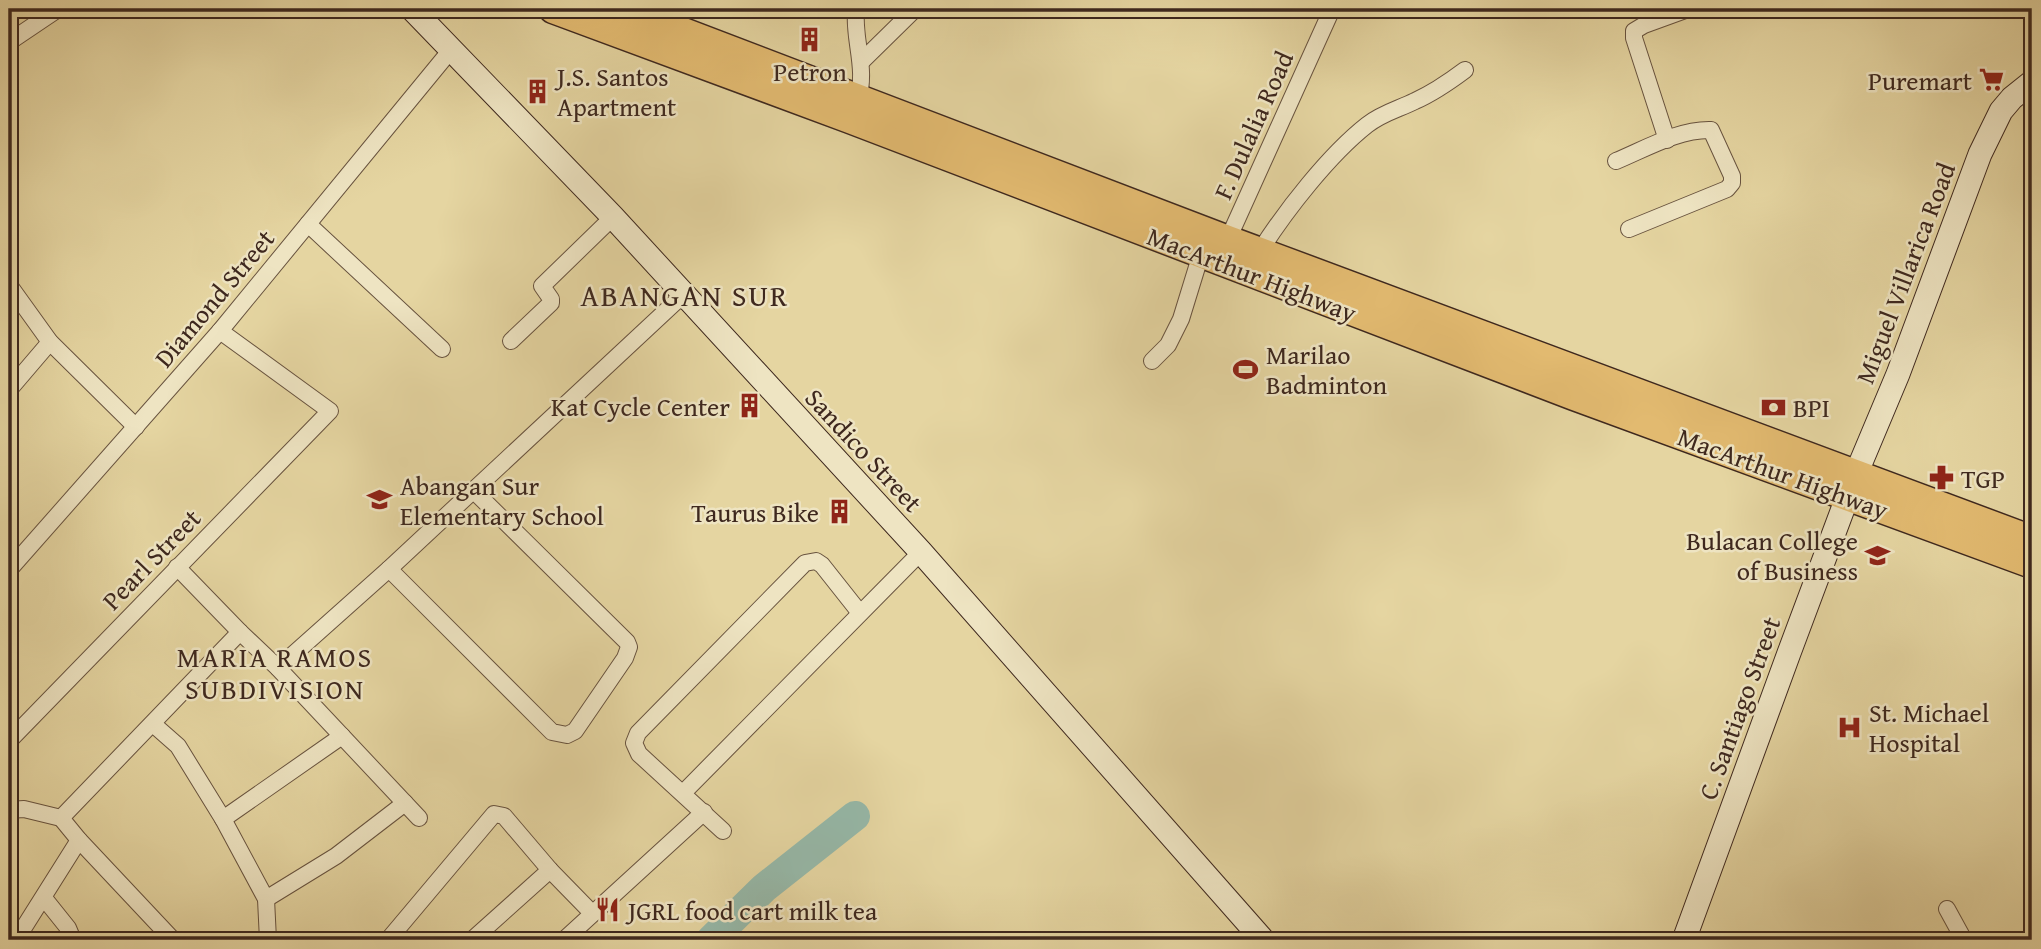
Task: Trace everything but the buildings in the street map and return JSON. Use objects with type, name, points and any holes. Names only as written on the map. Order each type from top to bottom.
[{"type":"highway","name":"MacArthur Highway","points":[[553,9],[854,109]]},
{"type":"highway","name":"MacArthur Highway","points":[[623,9],[854,109],[1216,251],[1574,396],[2032,540]]},
{"type":"highway","name":"MacArthur Highway","points":[[1216,251],[1260,251],[1852,485],[2032,564]]},
{"type":"main road","name":"Sandico Street","points":[[412,9],[613,217],[921,552],[1263,940]]},
{"type":"main road","name":"Miguel Villarica Road","points":[[1852,485],[1898,374],[1980,154],[2001,111],[2032,82]]},
{"type":"main road","name":"C. Santiago Street","points":[[1684,940],[1852,485]]},
{"type":"street","points":[[9,42],[58,9]]},
{"type":"street","points":[[854,109],[862,61],[855,21],[856,9]]},
{"type":"street","points":[[862,61],[915,9]]},
{"type":"street","name":"F. Dulalia Road","points":[[1152,361],[1168,345],[1332,9]]},
{"type":"street","points":[[1667,140],[1634,31],[1688,9]]},
{"type":"street","name":"Diamond Street","points":[[9,570],[220,331],[450,51]]},
{"type":"street","points":[[1260,251],[1278,223],[1311,183],[1368,124],[1389,111],[1438,89],[1465,70]]},
{"type":"street","points":[[1616,161],[1667,140],[1711,130],[1732,176],[1727,189],[1629,229]]},
{"type":"street","points":[[511,341],[551,303],[542,286],[613,217]]},
{"type":"street","points":[[308,224],[442,349]]},
{"type":"street","points":[[9,285],[50,342],[136,427]]},
{"type":"street","points":[[278,668],[389,569],[682,295]]},
{"type":"street","name":"Pearl Street","points":[[9,741],[330,411],[220,331]]},
{"type":"street","points":[[9,390],[50,342]]},
{"type":"street","points":[[389,569],[552,732],[567,735],[575,731],[625,658],[629,647],[473,490]]},
{"type":"street","points":[[683,793],[921,552]]},
{"type":"street","points":[[723,831],[639,754],[634,743],[638,733],[805,563],[816,561],[822,565],[860,613]]},
{"type":"street","points":[[177,567],[278,668],[419,818]]},
{"type":"street","points":[[61,818],[240,632]]},
{"type":"street","points":[[153,724],[178,746],[223,819],[266,899],[268,940]]},
{"type":"street","points":[[223,819],[342,736]]},
{"type":"street","points":[[266,899],[336,856],[405,803]]},
{"type":"street","points":[[9,810],[24,809],[61,818],[173,940]]},
{"type":"street","points":[[564,940],[704,812]]},
{"type":"street","points":[[388,940],[494,814],[504,816],[550,870],[592,913]]},
{"type":"street","points":[[16,940],[79,840]]},
{"type":"street","points":[[472,940],[550,870]]},
{"type":"street","points":[[44,898],[68,928],[73,940]]},
{"type":"street","points":[[1947,909],[1964,940]]},
{"type":"waterway","points":[[711,940],[764,888],[855,816]]},
{"type":"place","name":"Petron","points":[[810,39]]},
{"type":"place","name":"Puremart","points":[[1992,80]]},
{"type":"place","name":"J.S. Santos Apartment","points":[[537,91]]},
{"type":"place","name":"Marilao Badminton","points":[[1246,369]]},
{"type":"place","name":"Kat Cycle Center","points":[[750,406]]},
{"type":"place","name":"BPI","points":[[1773,407]]},
{"type":"place","name":"TGP","points":[[1941,478]]},
{"type":"place","name":"Abangan Sur Elementary School","points":[[380,500]]},
{"type":"place","name":"Taurus Bike","points":[[839,512]]},
{"type":"place","name":"Bulacan College of Business","points":[[1878,555]]},
{"type":"place","name":"St. Michael Hospital","points":[[1849,727]]},
{"type":"place","name":"JGRL food cart milk tea","points":[[608,910]]},
{"type":"district","name":"ABANGAN SUR","points":[[685,295]]},
{"type":"district","name":"MARIA RAMOS SUBDIVISION","points":[[275,672]]}]
